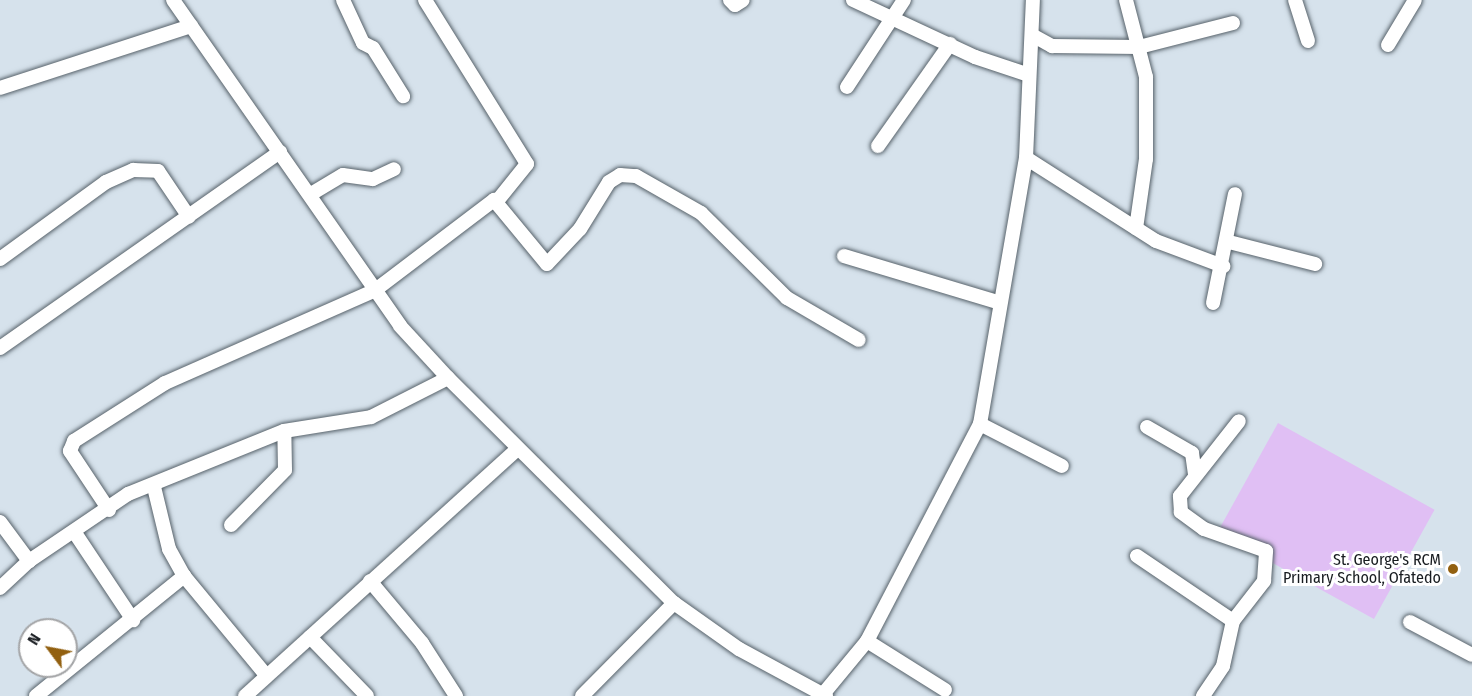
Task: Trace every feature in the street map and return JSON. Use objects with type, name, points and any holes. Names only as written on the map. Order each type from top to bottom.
[{"type":"street","points":[[173,0],[311,194],[374,291],[448,378],[674,603],[740,649],[825,695],[867,641],[980,424],[997,302],[1026,158],[1033,0]]},
{"type":"street","points":[[343,0],[363,43],[373,48],[403,96]]},
{"type":"street","points":[[109,510],[70,451],[74,441],[165,383],[374,291],[498,201],[527,164],[426,0]]},
{"type":"street","points":[[730,0],[735,5],[743,0]]},
{"type":"street","points":[[853,0],[893,22],[1029,75]]},
{"type":"street","points":[[847,87],[893,22],[904,0]]},
{"type":"street","points":[[1126,0],[1139,47],[1148,119],[1136,228]]},
{"type":"street","points":[[1295,0],[1308,41]]},
{"type":"street","points":[[1388,45],[1415,0]]},
{"type":"street","points":[[1032,35],[1052,46],[1139,47],[1233,22]]},
{"type":"street","points":[[0,88],[191,26]]},
{"type":"street","points":[[878,146],[950,44]]},
{"type":"street","points":[[0,348],[280,152]]},
{"type":"street","points":[[1026,158],[1136,228],[1223,266]]},
{"type":"street","points":[[311,194],[343,175],[373,179],[394,169]]},
{"type":"street","points":[[0,259],[106,182],[133,170],[158,171],[189,217]]},
{"type":"street","points":[[498,201],[547,264],[580,229],[609,182],[620,175],[636,176],[701,213],[787,298],[859,340]]},
{"type":"street","points":[[1213,303],[1229,242],[1235,194]]},
{"type":"street","points":[[1229,242],[1315,264]]},
{"type":"street","points":[[844,256],[997,302]]},
{"type":"street","points":[[0,588],[29,561],[109,510],[128,494],[154,487],[284,431],[371,417],[448,378]]},
{"type":"street","points":[[1203,696],[1223,666],[1233,621],[1264,581],[1266,551],[1204,529],[1181,512],[1180,496],[1239,422]]},
{"type":"street","points":[[980,424],[1062,466]]},
{"type":"street","points":[[1147,427],[1192,453],[1195,475]]},
{"type":"street","points":[[231,525],[285,470],[284,431]]},
{"type":"street","points":[[245,696],[517,449]]},
{"type":"street","points":[[154,487],[168,549],[184,576],[266,675]]},
{"type":"street","points":[[0,522],[29,561]]},
{"type":"street","points":[[75,533],[133,620]]},
{"type":"street","points":[[1137,556],[1233,621]]},
{"type":"street","points":[[36,696],[133,620],[184,576]]},
{"type":"street","points":[[370,581],[422,643],[456,696]]},
{"type":"street","points":[[582,696],[674,603]]},
{"type":"street","points":[[1410,622],[1472,656]]},
{"type":"street","points":[[310,637],[367,696]]},
{"type":"street","points":[[867,641],[945,690]]},
{"type":"shaded area","points":[[1278,423],[1435,510],[1374,619],[1217,532]]},
{"type":"place","name":"St. George's RCM Primary School, Ofatedo","points":[[1453,569]]}]
